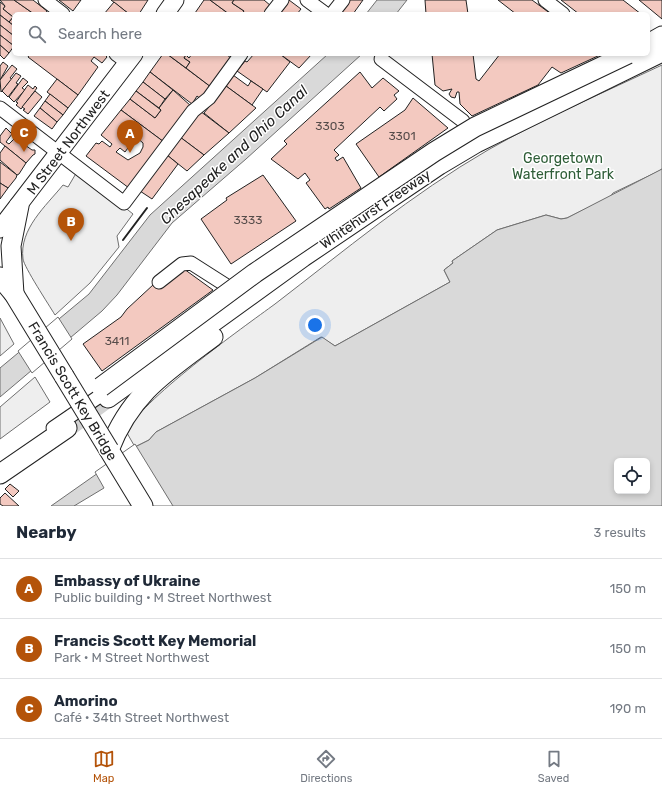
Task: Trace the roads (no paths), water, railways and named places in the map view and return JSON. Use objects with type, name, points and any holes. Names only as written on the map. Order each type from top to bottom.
[{"type":"highway","points":[[650,43],[662,36]]},
{"type":"highway","name":"Whitehurst Freeway","points":[[624,56],[475,127],[444,145],[261,268],[104,393],[439,165],[476,143],[662,52]]},
{"type":"highway","points":[[109,450],[126,413],[136,400],[155,381],[392,198]]},
{"type":"highway","points":[[7,292],[11,246],[19,206]]},
{"type":"highway","name":"Francis Scott Key Bridge","points":[[0,277],[7,292],[109,450],[143,506]]},
{"type":"highway","points":[[0,458],[63,423],[0,474]]},
{"type":"main road","points":[[166,12],[175,0]]},
{"type":"main road","name":"M Street Northwest","points":[[0,229],[58,154],[126,57]]},
{"type":"street","points":[[45,0],[60,12]]},
{"type":"street","points":[[273,12],[282,0]]},
{"type":"street","points":[[307,0],[323,12]]},
{"type":"street","points":[[333,12],[342,0]]},
{"type":"street","points":[[545,0],[560,12]]},
{"type":"street","points":[[650,50],[662,44]]},
{"type":"street","points":[[0,108],[58,154],[124,203],[193,111],[209,98],[240,56]]},
{"type":"street","points":[[0,464],[111,389],[240,294],[408,177],[477,133],[639,56]]},
{"type":"street","points":[[382,59],[463,122]]},
{"type":"street","points":[[159,282],[182,264],[191,263],[240,294]]},
{"type":"water","points":[[377,0],[407,0],[398,12],[368,12]]},
{"type":"water","name":"Chesapeake and Ohio Canal","points":[[326,56],[360,56],[246,159],[172,223],[117,295],[102,311],[0,397],[0,368],[89,294],[150,215]]},
{"type":"water","points":[[662,169],[662,506],[51,506],[135,447],[149,440],[156,432],[255,378],[322,337],[335,346],[450,282],[444,270],[453,263],[452,261],[497,230],[546,215],[561,219],[567,218]]},
{"type":"tunnel","points":[[67,428],[108,398]]},
{"type":"place","name":"Amorino","points":[[24,152]]},
{"type":"place","name":"Embassy of Ukraine","points":[[130,153]]},
{"type":"place","name":"Francis Scott Key Memorial","points":[[71,241]]},
{"type":"park label","name":"Georgetown Waterfront Park","points":[[563,166]]}]
